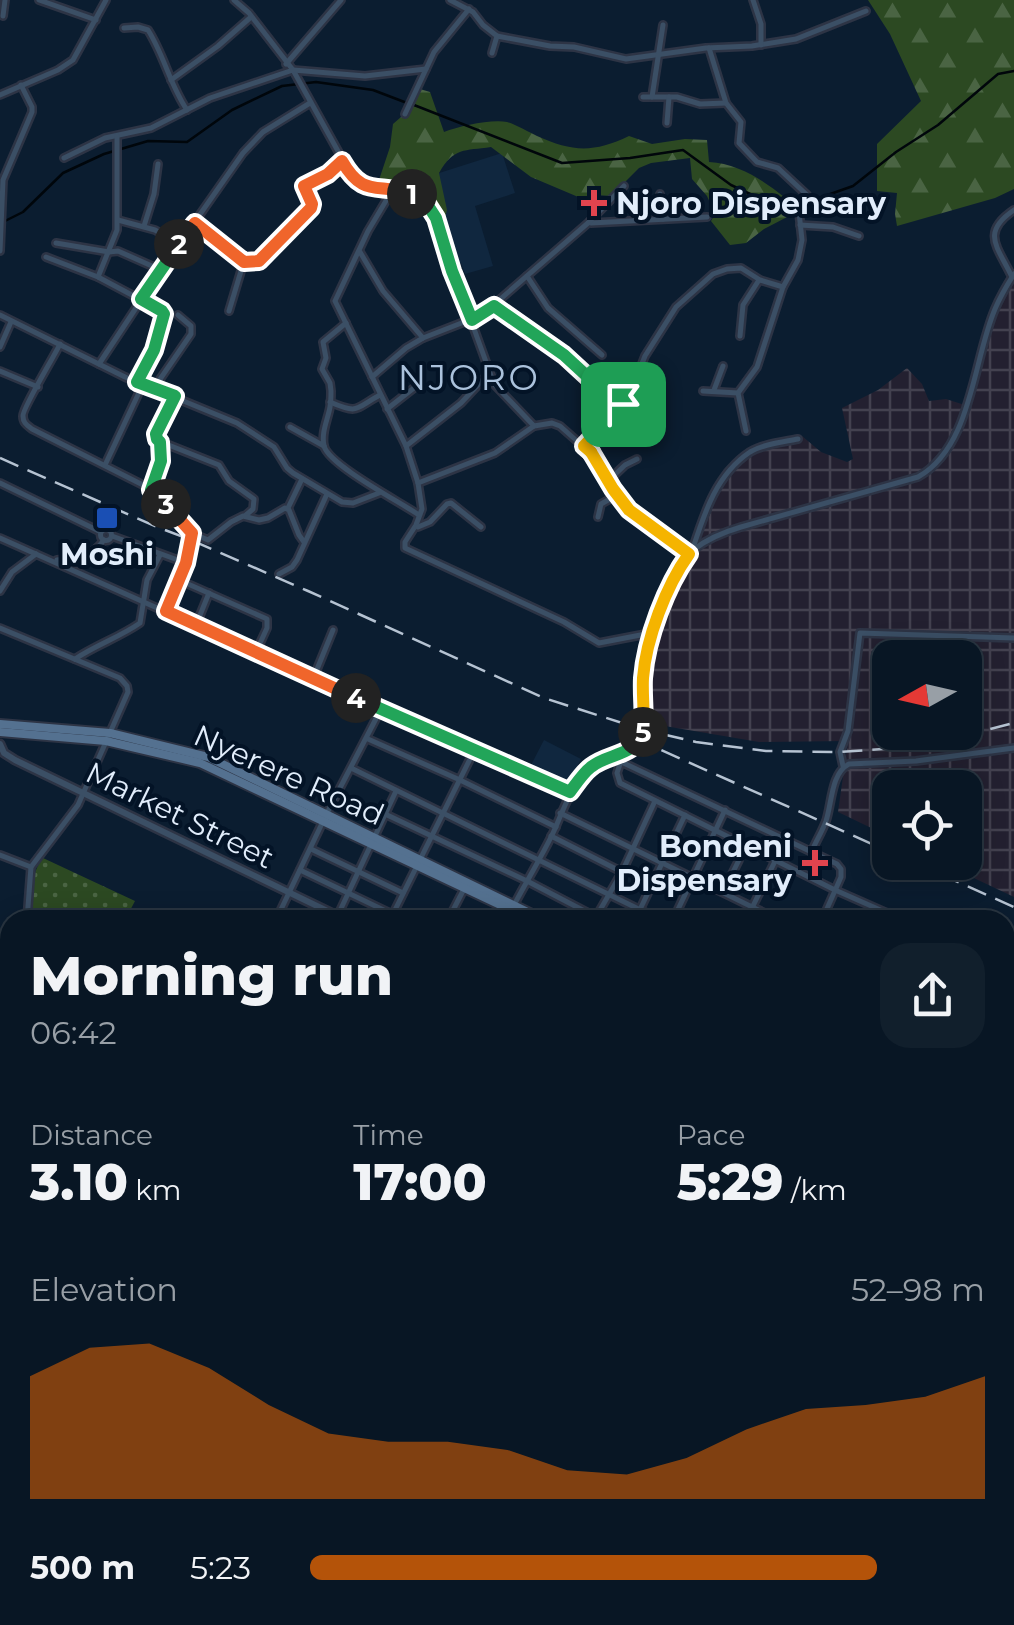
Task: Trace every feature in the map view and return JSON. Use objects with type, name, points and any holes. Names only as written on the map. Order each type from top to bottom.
[{"type":"main road","name":"Nyerere Road","points":[[0,724],[108,737],[208,758],[516,910]]},
{"type":"main road","name":"Nyerere Road","points":[[0,732],[108,737]]},
{"type":"street","points":[[3,16],[5,0]]},
{"type":"street","points":[[38,0],[96,20]]},
{"type":"street","points":[[0,95],[73,60],[106,0]]},
{"type":"street","points":[[234,0],[293,70],[354,180],[362,186],[416,195],[432,210],[496,388],[534,426]]},
{"type":"street","points":[[246,0],[250,15]]},
{"type":"street","points":[[286,64],[342,0]]},
{"type":"street","points":[[450,0],[469,9],[497,36],[621,58],[796,39],[866,11]]},
{"type":"street","points":[[753,0],[761,45]]},
{"type":"street","points":[[405,114],[440,44],[469,9]]},
{"type":"street","points":[[170,80],[226,40],[250,15]]},
{"type":"street","points":[[652,97],[663,24]]},
{"type":"street","points":[[124,28],[148,30],[186,110]]},
{"type":"street","points":[[492,53],[497,36]]},
{"type":"street","points":[[708,48],[726,103],[740,119],[740,145],[757,162],[778,168],[806,194],[798,260],[784,287],[757,367],[738,393],[746,431]]},
{"type":"street","points":[[64,158],[105,138],[150,128],[210,98],[293,70],[364,76],[426,70]]},
{"type":"street","points":[[0,251],[2,182],[32,112],[21,85]]},
{"type":"street","points":[[667,123],[670,97]]},
{"type":"street","points":[[644,98],[726,103]]},
{"type":"street","points":[[99,364],[160,270],[252,142],[310,103]]},
{"type":"street","points":[[98,277],[118,220],[117,136]]},
{"type":"street","points":[[195,223],[244,262],[254,263],[311,208],[304,186],[328,174],[342,161]]},
{"type":"street","points":[[144,226],[158,164]]},
{"type":"street","points":[[372,377],[423,338],[472,320],[494,306],[624,186]]},
{"type":"street","points":[[393,189],[336,297],[406,446],[418,483],[420,516],[404,546],[406,550],[599,642],[652,633]]},
{"type":"street","points":[[660,194],[662,219]]},
{"type":"street","points":[[691,553],[714,537],[741,526],[924,474],[935,465],[964,418],[995,309],[1013,276],[995,242],[994,232],[999,222],[1014,210]]},
{"type":"street","points":[[588,223],[707,217]]},
{"type":"street","points":[[118,220],[144,226],[179,244]]},
{"type":"street","points":[[800,225],[832,227],[858,236]]},
{"type":"street","points":[[56,243],[118,251],[160,270]]},
{"type":"street","points":[[360,252],[383,291],[423,338]]},
{"type":"street","points":[[46,257],[98,277],[164,314],[154,350],[106,465]]},
{"type":"street","points":[[229,311],[244,262]]},
{"type":"street","points":[[584,446],[630,394],[645,356],[680,302],[713,274],[741,268],[760,280],[784,287]]},
{"type":"street","points":[[527,276],[548,308],[602,355]]},
{"type":"street","points":[[740,336],[743,305],[760,280]]},
{"type":"street","points":[[494,306],[564,355],[623,404]]},
{"type":"street","points":[[0,315],[140,383],[236,423],[269,443],[287,468],[342,502],[353,503],[379,493]]},
{"type":"street","points":[[154,388],[191,334],[191,326],[178,315]]},
{"type":"street","points":[[0,347],[11,322]]},
{"type":"street","points":[[324,446],[330,383],[322,369],[326,358],[323,342],[346,324]]},
{"type":"street","points":[[60,344],[23,410],[26,424],[151,490],[192,533],[208,540],[253,508],[254,499],[229,482],[220,466],[160,442]]},
{"type":"street","points":[[714,390],[723,366]]},
{"type":"street","points":[[0,371],[38,387]]},
{"type":"street","points":[[406,446],[460,403],[489,373]]},
{"type":"street","points":[[387,409],[419,384]]},
{"type":"street","points":[[703,391],[738,393]]},
{"type":"street","points":[[330,402],[358,410],[380,395]]},
{"type":"street","points":[[151,490],[161,461],[156,434],[175,396]]},
{"type":"street","points":[[418,483],[495,454],[534,426],[558,424],[594,456],[629,510],[691,553]]},
{"type":"street","points":[[290,427],[324,446],[333,460],[379,493],[420,516]]},
{"type":"street","points":[[513,908],[552,836],[570,792],[594,764],[638,744],[644,730],[644,674],[652,633],[725,474],[756,449],[798,438]]},
{"type":"street","points":[[608,481],[637,459]]},
{"type":"street","points":[[302,479],[288,508],[304,542]]},
{"type":"street","points":[[0,483],[101,532],[108,530],[112,536],[186,563]]},
{"type":"street","points":[[280,574],[294,565],[326,494]]},
{"type":"street","points":[[598,517],[602,504],[617,495]]},
{"type":"street","points":[[415,528],[430,522],[448,503],[482,527]]},
{"type":"street","points":[[243,516],[259,520],[288,508]]},
{"type":"street","points":[[101,532],[104,540]]},
{"type":"street","points":[[166,611],[186,563],[192,533]]},
{"type":"street","points":[[54,560],[86,556],[112,536]]},
{"type":"street","points":[[0,538],[570,792]]},
{"type":"street","points":[[17,568],[21,548]]},
{"type":"street","points":[[0,591],[17,568],[36,554]]},
{"type":"street","points":[[75,659],[140,623],[147,580],[160,555]]},
{"type":"street","points":[[178,580],[266,619],[267,628],[256,652]]},
{"type":"street","points":[[196,625],[209,594]]},
{"type":"street","points":[[0,628],[120,678],[128,686],[127,699],[84,794],[31,867],[29,910]]},
{"type":"street","points":[[313,678],[333,630]]},
{"type":"street","points":[[812,851],[843,766],[840,752],[848,732],[860,634],[1014,638]]},
{"type":"street","points":[[281,910],[381,709]]},
{"type":"street","points":[[367,739],[556,827]]},
{"type":"street","name":"Market Street","points":[[0,744],[8,756],[326,910]]},
{"type":"street","points":[[843,766],[967,756],[1014,748]]},
{"type":"street","points":[[394,910],[474,750]]},
{"type":"street","points":[[613,758],[830,859],[841,869],[827,910]]},
{"type":"street","points":[[621,762],[617,772],[620,783],[879,910]]},
{"type":"street","points":[[351,768],[640,910],[685,815]]},
{"type":"street","points":[[344,910],[347,893],[396,791]]},
{"type":"street","points":[[600,910],[655,801]]},
{"type":"street","points":[[678,910],[726,810]]},
{"type":"street","points":[[560,812],[759,910]]},
{"type":"street","points":[[385,814],[580,910]]},
{"type":"street","points":[[552,836],[622,872]]},
{"type":"street","points":[[751,910],[786,839]]},
{"type":"street","points":[[311,849],[403,893]]},
{"type":"street","points":[[0,855],[31,867]]},
{"type":"street","points":[[723,892],[739,860]]},
{"type":"street","points":[[300,870],[378,910]]},
{"type":"street","points":[[453,910],[466,884]]},
{"type":"shaded area","points":[[502,153],[515,193],[475,206],[493,266],[465,274],[461,263],[456,264],[433,175]]},
{"type":"shaded area","points":[[1014,274],[1014,897],[978,880],[982,880],[982,770],[872,770],[872,828],[838,812],[848,741],[759,742],[647,723],[645,708],[649,659],[659,626],[678,575],[711,512],[724,469],[750,449],[802,436],[821,452],[847,462],[853,459],[842,408],[878,390],[907,368],[922,384],[929,401],[946,399],[971,407],[991,320]]},
{"type":"shaded area","points":[[544,740],[581,759],[567,786],[530,767]]},
{"type":"green space","points":[[868,0],[1014,0],[1014,189],[897,226],[897,193],[877,191],[877,144],[921,101],[890,34]]},
{"type":"green space","points":[[420,89],[430,92],[444,132],[500,121],[572,148],[594,148],[629,136],[652,144],[707,140],[709,162],[749,173],[806,215],[791,215],[746,243],[730,245],[711,221],[715,214],[707,196],[692,179],[690,158],[651,163],[639,168],[611,196],[583,199],[531,177],[491,147],[455,154],[439,173],[447,210],[443,224],[418,192],[401,185],[378,183],[393,124],[408,111]]},
{"type":"green space","points":[[43,858],[135,901],[130,910],[31,910],[33,879]]},
{"type":"waterway","points":[[414,105],[562,163],[683,150],[731,185],[780,208],[853,186],[938,125],[998,74],[1014,71]]},
{"type":"waterway","points":[[5,221],[23,212],[63,173],[104,154],[148,141],[187,142],[232,110],[282,86],[316,82],[373,90],[407,103]]},
{"type":"railway","points":[[0,458],[544,698],[644,730],[696,742],[766,751],[840,752],[896,748],[1014,723]]},
{"type":"railway","points":[[634,738],[872,844]]},
{"type":"railway","points":[[953,880],[1014,907]]},
{"type":"place","name":"Njoro Dispensary","points":[[594,203]]},
{"type":"place","name":"Moshi","points":[[107,518]]},
{"type":"place","name":"Bondeni Dispensary","points":[[815,863]]},
{"type":"district","name":"NJORO","points":[[469,377]]},
{"type":"route","points":[[342,161],[362,186],[404,191],[427,204],[436,218],[472,320],[494,306],[564,355],[623,404],[584,446],[629,510],[689,554],[675,576],[646,655],[644,730],[640,741],[630,750],[594,764],[570,792],[166,611],[186,563],[192,533],[151,490],[162,456],[156,434],[175,396],[137,382],[154,350],[164,314],[141,299],[195,223],[244,262],[259,261],[311,208],[304,186],[328,174],[342,161]]}]
